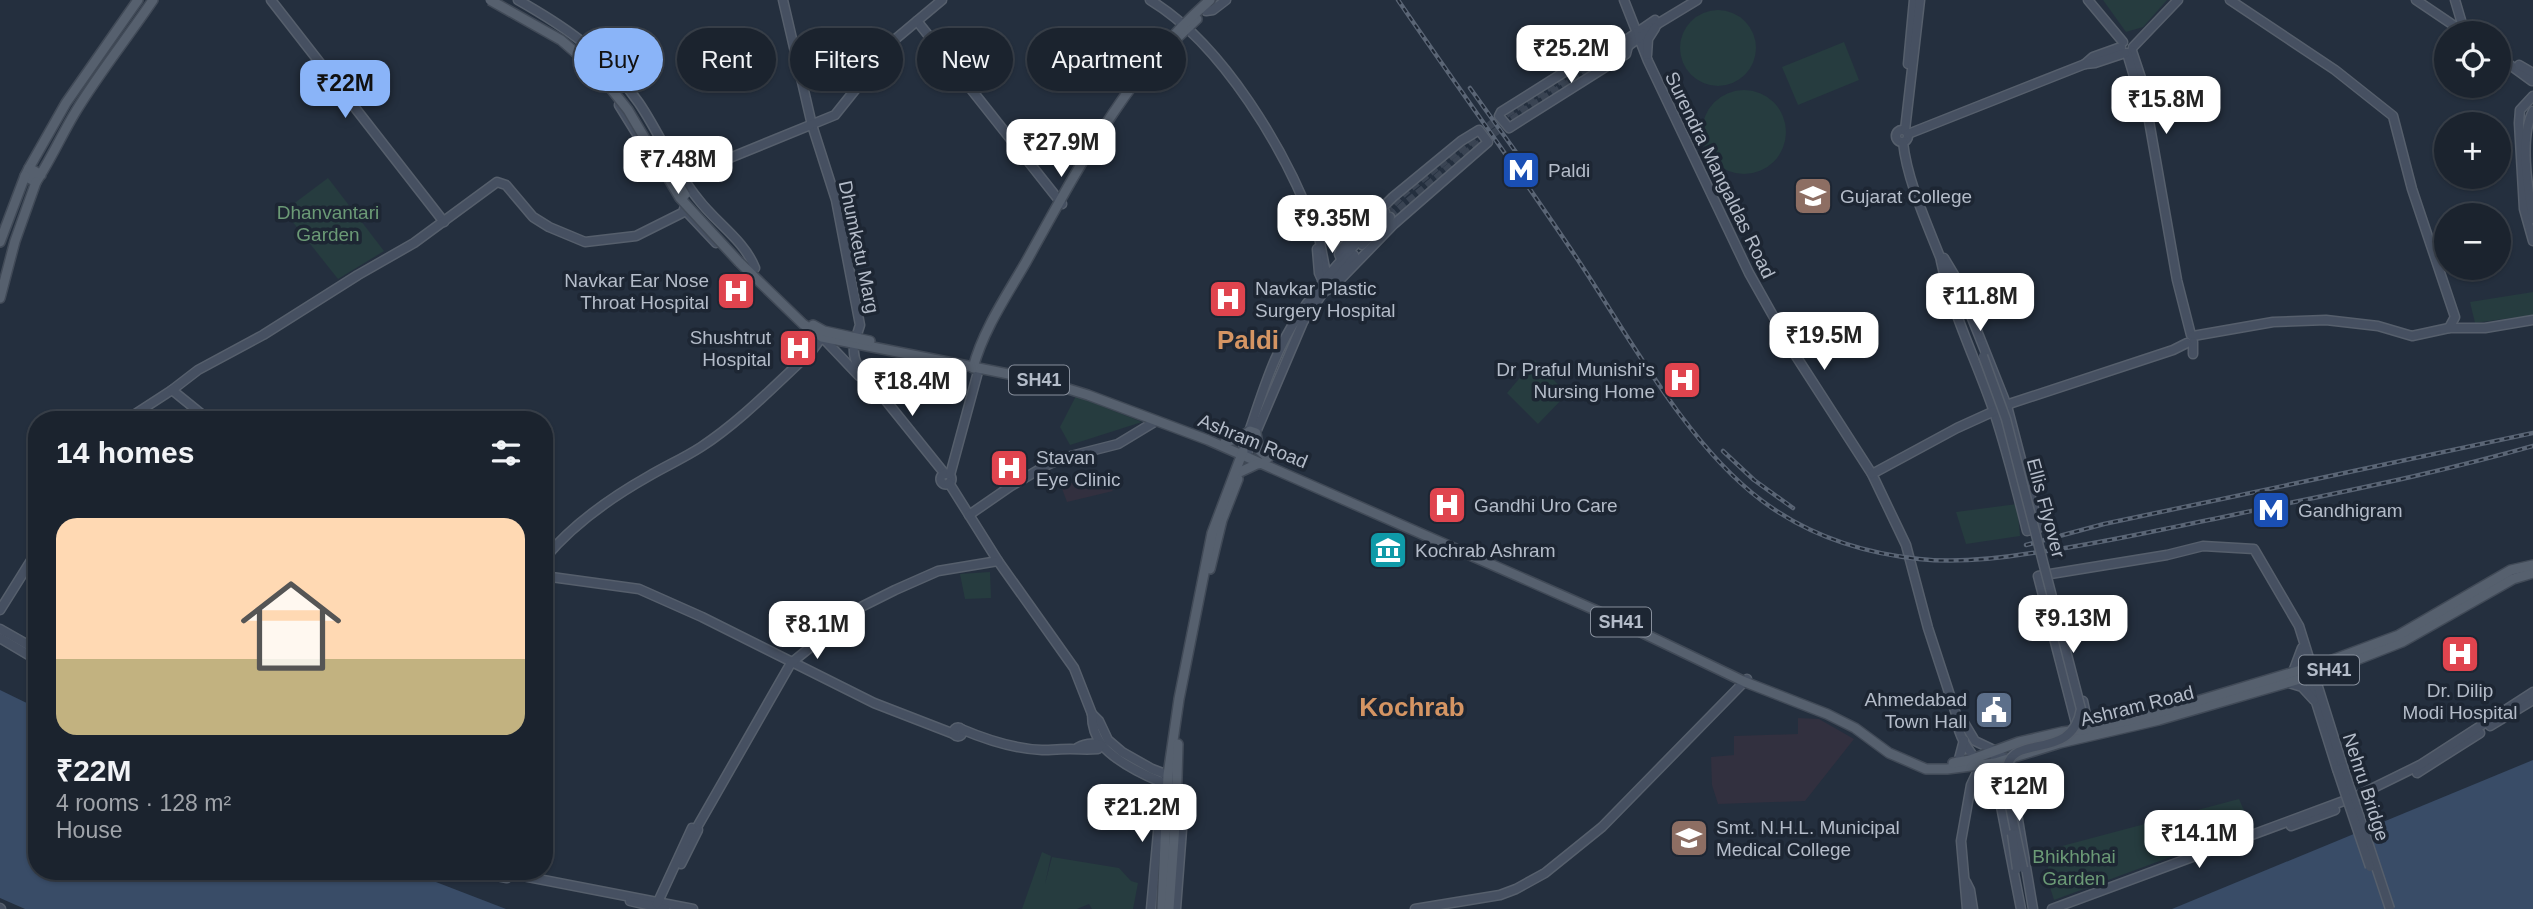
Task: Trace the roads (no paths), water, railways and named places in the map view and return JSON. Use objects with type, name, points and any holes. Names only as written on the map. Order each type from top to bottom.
[{"type":"main road","points":[[0,242],[27,172],[66,103],[138,0]]},
{"type":"main road","points":[[0,298],[15,241],[38,178],[77,109],[153,0]]},
{"type":"main road","points":[[488,0],[561,40],[597,71],[628,110],[680,198],[743,262]]},
{"type":"main road","points":[[500,0],[564,35],[601,67],[633,107],[685,195],[743,262]]},
{"type":"main road","points":[[977,365],[992,324],[1061,202],[1124,104],[1177,37],[1208,4]]},
{"type":"main road","points":[[27,172],[38,178]]},
{"type":"main road","name":"Ashram Road","points":[[743,262],[755,268],[823,334],[839,335],[854,342]]},
{"type":"main road","name":"Ashram Road","points":[[743,262],[803,324],[823,334],[1055,379],[1267,461],[1587,600],[1746,680],[1835,718],[1855,728],[1889,752],[1926,769],[1947,769],[1978,761],[1994,750],[2019,742],[2089,729],[2189,705],[2293,671],[2310,671]]},
{"type":"main road","name":"Ashram Road","points":[[977,365],[1065,387],[1226,445]]},
{"type":"main road","points":[[1253,432],[1259,450],[1267,461],[1238,472],[1226,445],[1253,432]]},
{"type":"main road","points":[[1162,909],[1179,699],[1205,560],[1216,519],[1245,453]]},
{"type":"main road","name":"Ashram Road","points":[[2328,666],[2399,635],[2511,570],[2533,565]]},
{"type":"main road","name":"Ashram Road","points":[[1746,680],[1829,710],[1909,757],[1926,763],[1995,762],[2289,683],[2310,671],[2402,642],[2513,579],[2533,573]]},
{"type":"main road","points":[[1169,909],[1172,786]]},
{"type":"street","points":[[271,0],[444,222]]},
{"type":"street","points":[[488,0],[548,37],[589,68],[623,110],[678,201],[734,261],[743,262]]},
{"type":"street","points":[[518,0],[586,43],[620,78],[697,199],[749,253],[755,268]]},
{"type":"street","name":"Dhumketu Marg","points":[[783,0],[812,125],[836,201],[860,325],[854,342]]},
{"type":"street","points":[[683,177],[835,115],[859,85],[874,57],[942,0]]},
{"type":"street","points":[[1150,0],[1187,26],[1219,61],[1282,153],[1301,189],[1315,229],[1319,273],[1326,284],[1333,287],[1406,213],[1488,142],[1479,130],[1461,141],[1393,197],[1341,249],[1341,260]]},
{"type":"street","points":[[1208,4],[1213,10],[1226,0]]},
{"type":"street","name":"Surendra Mangaldas Road","points":[[1621,0],[1631,42],[1648,61],[1749,274],[1794,353],[1872,474],[1906,545],[1928,628],[1958,717],[1975,741],[1994,750],[2006,760]]},
{"type":"street","points":[[1688,0],[1631,42],[1626,54],[1509,128],[1499,116],[1501,112],[1612,42],[1631,42],[1697,0]]},
{"type":"street","points":[[1914,0],[1904,135],[1909,161],[1943,259],[1946,283],[2010,461],[2027,531],[2039,528],[2007,406],[1956,278],[1943,259]]},
{"type":"street","points":[[1904,135],[1920,0]]},
{"type":"street","points":[[2088,0],[2128,48],[2142,81],[2141,88],[2187,319],[2190,323],[2190,339]]},
{"type":"street","points":[[2128,48],[2172,0]]},
{"type":"street","points":[[1904,135],[2128,48],[2178,0]]},
{"type":"street","points":[[2230,0],[2335,69],[2393,116],[2412,189],[2455,317],[2449,328]]},
{"type":"street","points":[[2416,0],[2450,21]]},
{"type":"street","points":[[2424,0],[2452,21]]},
{"type":"street","points":[[2455,0],[2461,21]]},
{"type":"street","points":[[917,21],[1061,202]]},
{"type":"street","points":[[1648,61],[1648,39],[1659,23]]},
{"type":"street","points":[[548,37],[560,26]]},
{"type":"street","points":[[2511,61],[2533,78]]},
{"type":"street","points":[[2511,64],[2533,78]]},
{"type":"street","points":[[2533,78],[2530,90],[2533,96],[2519,110],[2524,209],[2533,241]]},
{"type":"street","points":[[623,110],[637,101]]},
{"type":"street","points":[[2533,111],[2526,132],[2529,196],[2533,219]]},
{"type":"street","points":[[140,411],[198,370],[263,335],[444,222],[486,187],[497,182],[506,185],[533,217],[585,242],[636,236],[686,211]]},
{"type":"street","points":[[1245,453],[1280,350],[1297,317],[1351,257],[1385,216],[1341,260],[1326,284]]},
{"type":"street","name":"Ellis Flyover","points":[[1943,259],[2006,419],[2081,709],[2078,723],[2068,736],[2019,752],[2011,757],[2007,765],[2008,789],[2028,879]]},
{"type":"street","points":[[839,335],[849,331],[858,317]]},
{"type":"street","points":[[1872,474],[1957,428],[2007,406],[2169,350],[2171,346],[2207,334],[2273,322],[2326,320],[2381,326],[2412,336],[2449,328],[2501,326],[2533,320]]},
{"type":"street","points":[[553,549],[590,515],[719,434],[785,376],[823,334],[946,477]]},
{"type":"street","points":[[854,342],[853,358],[858,366],[946,477],[998,561],[1074,668],[1092,714],[1092,724],[1103,743],[1138,770],[1172,786],[1184,803],[1176,909]]},
{"type":"street","name":"Ellis Flyover","points":[[1981,357],[2003,422],[2076,711],[2073,722],[2063,734],[2016,749],[2002,764],[2017,886]]},
{"type":"street","points":[[946,477],[977,365]]},
{"type":"street","points":[[172,390],[198,411]]},
{"type":"street","points":[[968,515],[1045,466],[1063,458],[1118,444],[1156,421]]},
{"type":"street","points":[[2078,730],[2038,576],[2048,573],[2167,555],[2203,546],[2254,549],[2293,612],[2310,671]]},
{"type":"street","points":[[662,906],[695,829],[792,663],[859,608],[895,590],[938,571],[998,561]]},
{"type":"street","points":[[0,610],[28,565]]},
{"type":"street","points":[[2048,573],[2089,729]]},
{"type":"street","points":[[553,577],[639,589],[874,703],[957,732],[1015,747],[1042,750],[1076,749],[1103,743]]},
{"type":"street","points":[[0,629],[28,645]]},
{"type":"street","points":[[0,638],[28,655]]},
{"type":"street","points":[[2304,643],[2328,666],[2319,692]]},
{"type":"street","points":[[2293,671],[2304,643]]},
{"type":"street","name":"Nehru Bridge","points":[[2310,671],[2319,692],[2385,909]]},
{"type":"street","name":"Nehru Bridge","points":[[2310,671],[2316,703],[2390,909]]},
{"type":"street","points":[[1415,909],[1500,895],[1545,873],[1602,827],[1746,680]]},
{"type":"street","points":[[2289,683],[2302,687],[2316,703]]},
{"type":"street","points":[[2069,909],[2392,786],[2455,750],[2533,692]]},
{"type":"street","points":[[2052,909],[2357,796],[2408,772],[2533,700]]},
{"type":"street","points":[[1958,717],[1957,724],[1964,740],[1997,786]]},
{"type":"street","points":[[1958,763],[1964,740]]},
{"type":"street","points":[[1994,750],[1997,786],[2021,909]]},
{"type":"street","points":[[2006,760],[2034,909]]},
{"type":"street","points":[[1967,909],[1961,848],[1976,786],[1978,761]]},
{"type":"street","points":[[1151,909],[1161,804],[1172,786]]},
{"type":"street","points":[[521,880],[662,906],[693,909]]},
{"type":"street","points":[[540,880],[662,906]]},
{"type":"street","points":[[1965,882],[1970,890],[1973,909]]},
{"type":"street","points":[[1956,909],[1966,899]]},
{"type":"water","points":[[0,690],[28,704],[28,880],[431,880],[506,909],[25,909],[0,898]]},
{"type":"water","points":[[2533,760],[2533,909],[2172,909]]},
{"type":"tunnel","points":[[1211,7],[1219,0]]},
{"type":"tunnel","points":[[1385,212],[1405,192],[1498,119],[1619,44]]},
{"type":"tunnel","points":[[1390,217],[1469,151],[1529,108],[1622,50]]},
{"type":"railway","points":[[1398,0],[1558,230],[1685,421],[1734,477],[1761,500],[1797,523],[1836,540],[1877,552],[1933,560],[1976,560],[2018,555],[2123,538],[2334,494],[2533,446]]},
{"type":"railway","points":[[1470,88],[1523,162]]},
{"type":"railway","points":[[2026,545],[2104,524],[2533,433]]},
{"type":"railway","points":[[1723,451],[1754,480],[1793,508]]},
{"type":"place","name":"Paldi","points":[[1521,170]]},
{"type":"place","name":"Gujarat College","points":[[1813,196]]},
{"type":"place","name":"Navkar Ear Nose Throat Hospital","points":[[736,291]]},
{"type":"place","name":"Navkar Plastic Surgery Hospital","points":[[1228,299]]},
{"type":"place","name":"Shushtrut Hospital","points":[[798,348]]},
{"type":"place","name":"Dr Praful Munishi's Nursing Home","points":[[1682,380]]},
{"type":"place","name":"Stavan Eye Clinic","points":[[1009,468]]},
{"type":"place","name":"Gandhi Uro Care","points":[[1447,505]]},
{"type":"place","name":"Gandhigram","points":[[2271,510]]},
{"type":"place","name":"Kochrab Ashram","points":[[1388,550]]},
{"type":"place","name":"Dr. Dilip Modi Hospital","points":[[2460,654]]},
{"type":"place","name":"Ahmedabad Town Hall","points":[[1994,710]]},
{"type":"place","name":"Smt. N.H.L. Municipal Medical College","points":[[1689,838]]},
{"type":"district","name":"Paldi","points":[[1248,340]]},
{"type":"district","name":"Kochrab","points":[[1412,707]]},
{"type":"park label","name":"Dhanvantari Garden","points":[[328,223]]},
{"type":"park label","name":"Bhikhbhai Garden","points":[[2074,867]]}]
